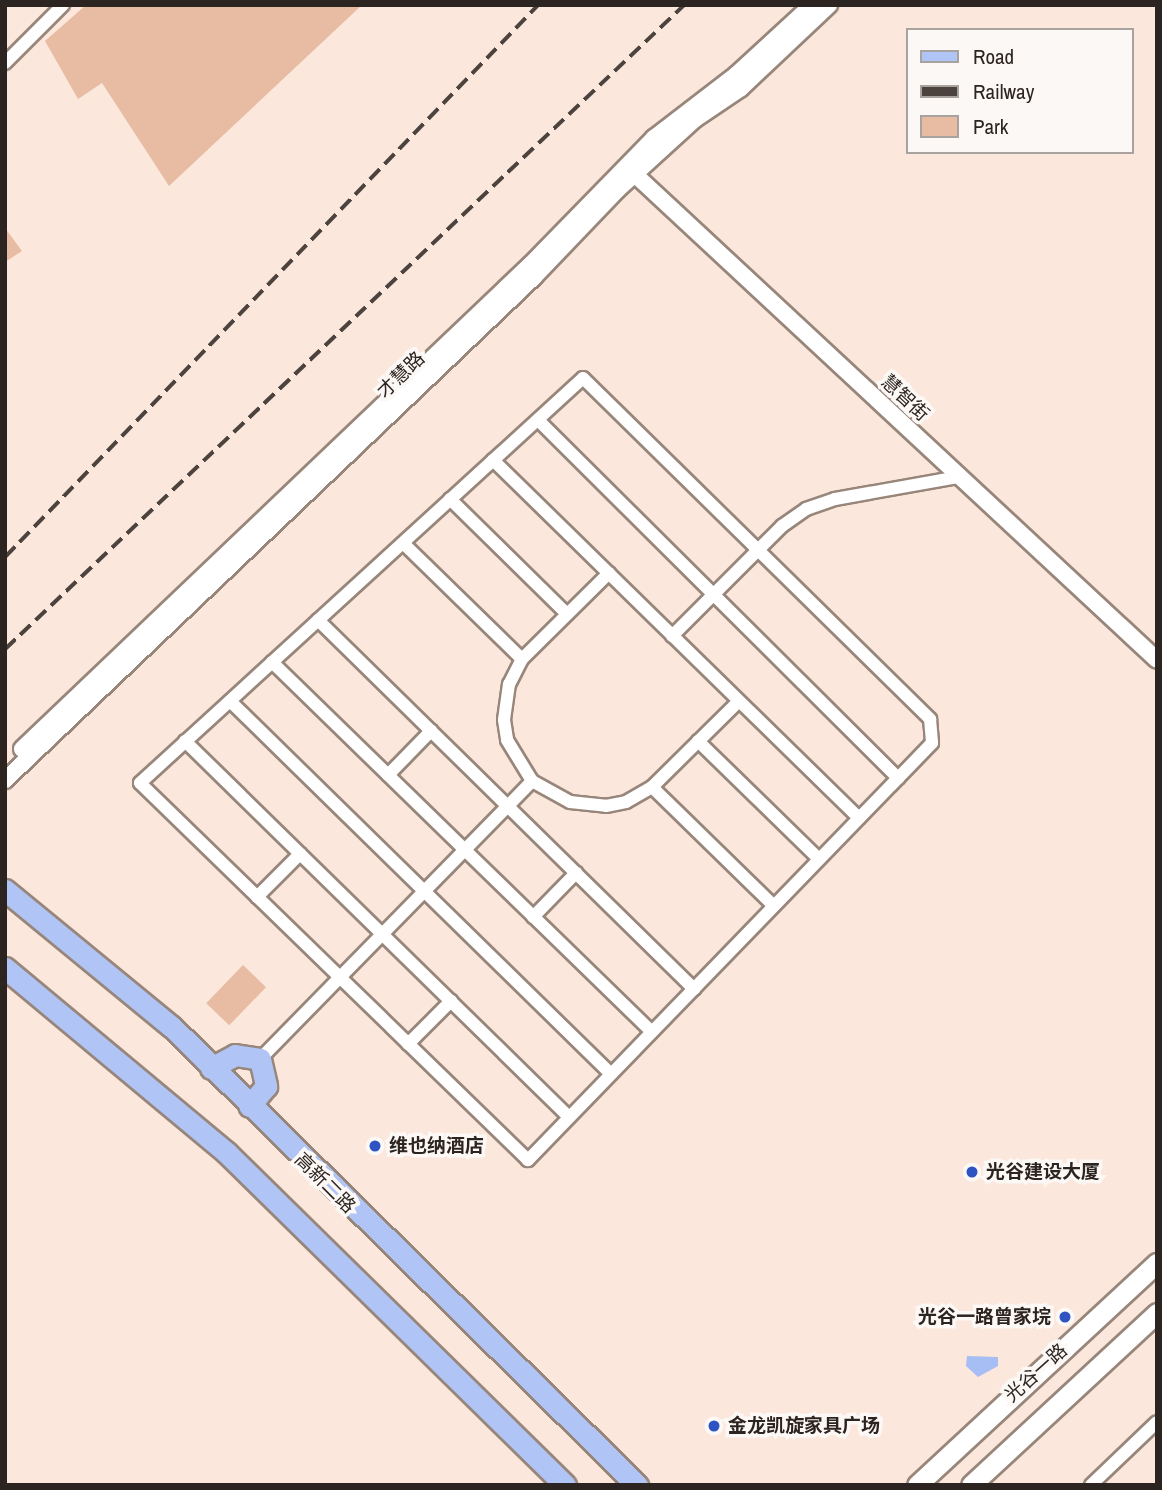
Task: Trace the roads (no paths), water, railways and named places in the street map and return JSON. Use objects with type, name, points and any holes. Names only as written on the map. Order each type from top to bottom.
[{"type":"main road","name":"高新二路","points":[[9,892],[141,1000],[636,1485]]},
{"type":"main road","points":[[5,968],[201,1129],[565,1485]]},
{"type":"main road","points":[[211,1068],[235,1055],[260,1059],[266,1086],[248,1107]]},
{"type":"main road","name":"光谷一路","points":[[917,1485],[1157,1263]]},
{"type":"main road","name":"光谷一路","points":[[971,1485],[1157,1313]]},
{"type":"street","points":[[5,63],[63,5]]},
{"type":"street","name":"才慧路","points":[[5,780],[534,277],[687,109],[737,74],[812,5]]},
{"type":"street","name":"才慧路","points":[[5,765],[633,167],[695,119],[741,88],[829,5]]},
{"type":"street","name":"慧智街","points":[[633,167],[959,477],[1157,660]]},
{"type":"street","name":"慧智街","points":[[633,167],[1157,649]]},
{"type":"street","points":[[583,378],[930,719],[932,743],[528,1160],[140,782],[538,420],[583,378]]},
{"type":"street","points":[[538,420],[898,778]]},
{"type":"street","points":[[493,460],[859,818]]},
{"type":"street","points":[[672,635],[792,517],[819,503],[959,477]]},
{"type":"street","points":[[450,499],[567,614]]},
{"type":"street","points":[[403,543],[523,659]]},
{"type":"street","points":[[608,573],[523,659],[509,684],[504,720],[514,758],[532,781],[553,796],[588,806],[625,802],[652,787],[739,701]]},
{"type":"street","points":[[318,620],[694,989]]},
{"type":"street","points":[[272,662],[652,1032]]},
{"type":"street","points":[[230,701],[611,1074]]},
{"type":"street","points":[[388,775],[431,731]]},
{"type":"street","points":[[185,741],[569,1117]]},
{"type":"street","points":[[698,741],[820,859]]},
{"type":"street","points":[[260,1059],[532,781]]},
{"type":"street","points":[[652,787],[774,906]]},
{"type":"street","points":[[257,897],[300,854]]},
{"type":"street","points":[[533,917],[576,873]]},
{"type":"street","points":[[408,1044],[451,1001]]},
{"type":"street","points":[[1091,1485],[1157,1422]]},
{"type":"water","points":[[967,1356],[998,1357],[998,1366],[978,1377],[966,1366]]},
{"type":"railway","points":[[5,557],[538,5]]},
{"type":"railway","points":[[5,649],[684,5]]},
{"type":"place","name":"维也纳酒店","points":[[375,1146]]},
{"type":"place","name":"光谷建设大厦","points":[[972,1172]]},
{"type":"place","name":"光谷一路曾家垸","points":[[1065,1317]]},
{"type":"place","name":"金龙凯旋家具广场","points":[[714,1426]]}]
